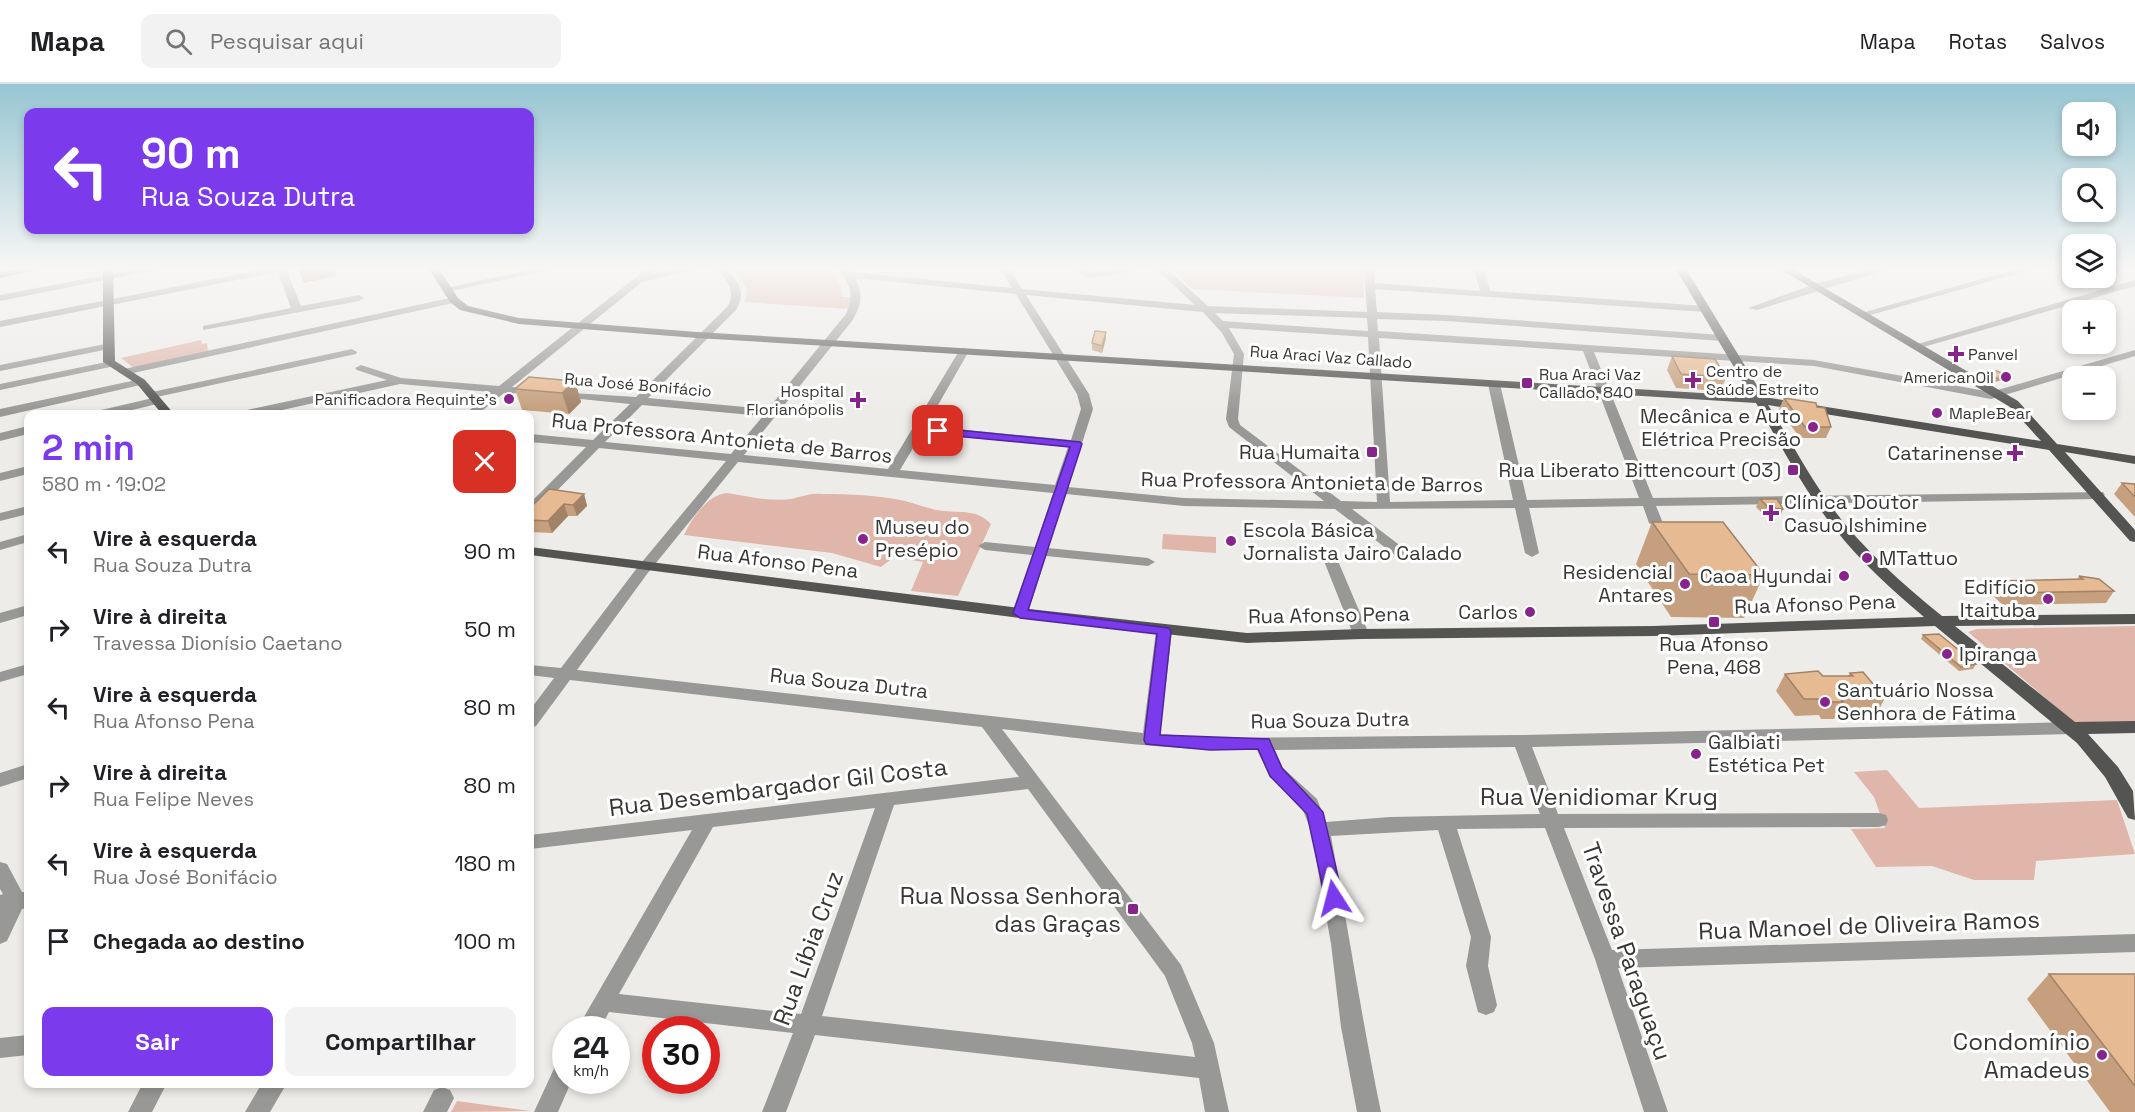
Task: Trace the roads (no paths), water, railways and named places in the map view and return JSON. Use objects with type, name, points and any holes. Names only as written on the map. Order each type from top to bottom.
[{"type":"main road","points":[[110,317],[111,364],[141,382],[165,410]]},
{"type":"main road","name":"Rua Araci Vaz Callado","points":[[502,317],[577,327],[1762,400],[2135,460]]},
{"type":"main road","points":[[1710,317],[1762,400],[1820,500],[1859,551],[1940,621],[2072,728],[2111,768],[2135,813]]},
{"type":"main road","points":[[1868,317],[2008,397],[2135,538]]},
{"type":"main road","name":"Rua Afonso Pena","points":[[534,551],[1164,631],[1247,638],[1361,634],[1653,631],[1940,621],[2135,619]]},
{"type":"main road","name":"Rua Souza Dutra","points":[[2072,728],[2135,727]]},
{"type":"street","points":[[0,324],[35,317]]},
{"type":"street","points":[[207,328],[262,317]]},
{"type":"street","points":[[124,372],[376,317]]},
{"type":"street","points":[[476,410],[590,317]]},
{"type":"street","points":[[534,506],[722,317]]},
{"type":"street","points":[[534,717],[647,566],[830,343],[848,317]]},
{"type":"street","points":[[1020,613],[1087,409],[1086,402],[1036,317]]},
{"type":"street","points":[[1211,317],[1237,349],[1238,368],[1232,419],[1235,428],[1405,556]]},
{"type":"street","points":[[1372,317],[1384,506]]},
{"type":"street","points":[[1415,317],[1722,338]]},
{"type":"street","points":[[1916,346],[2017,317]]},
{"type":"street","points":[[1218,324],[1828,364],[1982,395],[2008,397],[2135,353]]},
{"type":"street","points":[[0,368],[110,346]]},
{"type":"street","points":[[1587,348],[1656,523]]},
{"type":"street","points":[[891,475],[964,351]]},
{"type":"street","points":[[114,410],[155,398],[352,352]]},
{"type":"street","points":[[0,387],[111,364]]},
{"type":"street","points":[[361,369],[400,381]]},
{"type":"street","points":[[266,410],[400,381]]},
{"type":"street","name":"Rua José Bonifácio","points":[[400,381],[772,413]]},
{"type":"street","points":[[0,412],[141,382]]},
{"type":"street","points":[[1494,384],[1532,553]]},
{"type":"street","points":[[918,429],[1076,444]]},
{"type":"street","points":[[0,437],[24,431]]},
{"type":"street","name":"Rua Professora Antonieta de Barros","points":[[534,438],[1060,492],[1184,502],[1384,506],[2098,495]]},
{"type":"street","points":[[0,477],[24,471]]},
{"type":"street","points":[[0,517],[24,511]]},
{"type":"street","points":[[0,546],[24,539]]},
{"type":"street","points":[[985,546],[1148,562]]},
{"type":"street","points":[[1331,561],[1361,634]]},
{"type":"street","points":[[0,618],[24,611]]},
{"type":"street","points":[[1151,740],[1164,631]]},
{"type":"street","points":[[0,677],[24,670]]},
{"type":"street","name":"Rua Souza Dutra","points":[[534,670],[1151,740],[1210,744],[1521,741],[2072,728]]},
{"type":"street","points":[[987,721],[1174,971],[1198,1028],[1217,1112]]},
{"type":"street","name":"Travessa Paraguaçu","points":[[1521,741],[1605,958],[1656,1112]]},
{"type":"street","points":[[1263,743],[1276,772],[1310,804],[1320,830],[1339,932],[1352,1027],[1369,1112]]},
{"type":"street","points":[[0,780],[24,772]]},
{"type":"street","name":"Rua Desembargador Gil Costa","points":[[534,842],[1032,782]]},
{"type":"street","name":"Rua Líbia Cruz","points":[[774,1112],[808,1024],[887,800]]},
{"type":"street","name":"Rua Venidiomar Krug","points":[[1320,830],[1445,822],[1879,820]]},
{"type":"street","points":[[596,1016],[707,821]]},
{"type":"street","points":[[1445,822],[1481,938],[1477,966],[1486,1005]]},
{"type":"street","points":[[0,870],[15,902],[0,935]]},
{"type":"street","name":"Rua Manoel de Oliveira Ramos","points":[[1605,958],[2135,943]]},
{"type":"street","points":[[604,1002],[1209,1070]]},
{"type":"street","points":[[0,1048],[24,1045]]},
{"type":"street","points":[[140,1112],[152,1088]]},
{"type":"street","points":[[257,1112],[272,1088]]},
{"type":"street","points":[[546,1112],[554,1094]]},
{"type":"place","name":"Panvel","points":[[1956,354]]},
{"type":"place","name":"AmericanOil","points":[[2006,377]]},
{"type":"place","name":"Centro de Saúde Estreito","points":[[1693,380]]},
{"type":"place","name":"Rua Araci Vaz Callado, 840","points":[[1527,383]]},
{"type":"place","name":"Panificadora Requinte's","points":[[509,399]]},
{"type":"place","name":"Hospital Florianópolis","points":[[858,400]]},
{"type":"place","name":"MapleBear","points":[[1937,413]]},
{"type":"place","name":"Mecânica e Auto Elétrica Precisão","points":[[1813,427]]},
{"type":"place","name":"Rua Humaita","points":[[1372,452]]},
{"type":"place","name":"Catarinense","points":[[2015,453]]},
{"type":"place","name":"Rua Liberato Bittencourt (03)","points":[[1793,470]]},
{"type":"place","name":"Clínica Doutor Casuo Ishimine","points":[[1771,513]]},
{"type":"place","name":"Museu do Presépio","points":[[863,539]]},
{"type":"place","name":"Escola Básica Jornalista Jairo Calado","points":[[1231,541]]},
{"type":"place","name":"MTattuo","points":[[1867,558]]},
{"type":"place","name":"Caoa Hyundai","points":[[1844,576]]},
{"type":"place","name":"Residencial Antares","points":[[1685,584]]},
{"type":"place","name":"Edifício Itaituba","points":[[2048,599]]},
{"type":"place","name":"Carlos","points":[[1530,612]]},
{"type":"place","name":"Rua Afonso Pena, 468","points":[[1714,622]]},
{"type":"place","name":"Ipiranga","points":[[1947,654]]},
{"type":"place","name":"Santuário Nossa Senhora de Fátima","points":[[1825,702]]},
{"type":"place","name":"Galbiati Estética Pet","points":[[1696,754]]},
{"type":"place","name":"Rua Nossa Senhora das Graças","points":[[1133,909]]},
{"type":"place","name":"Condomínio Amadeus","points":[[2102,1055]]}]
